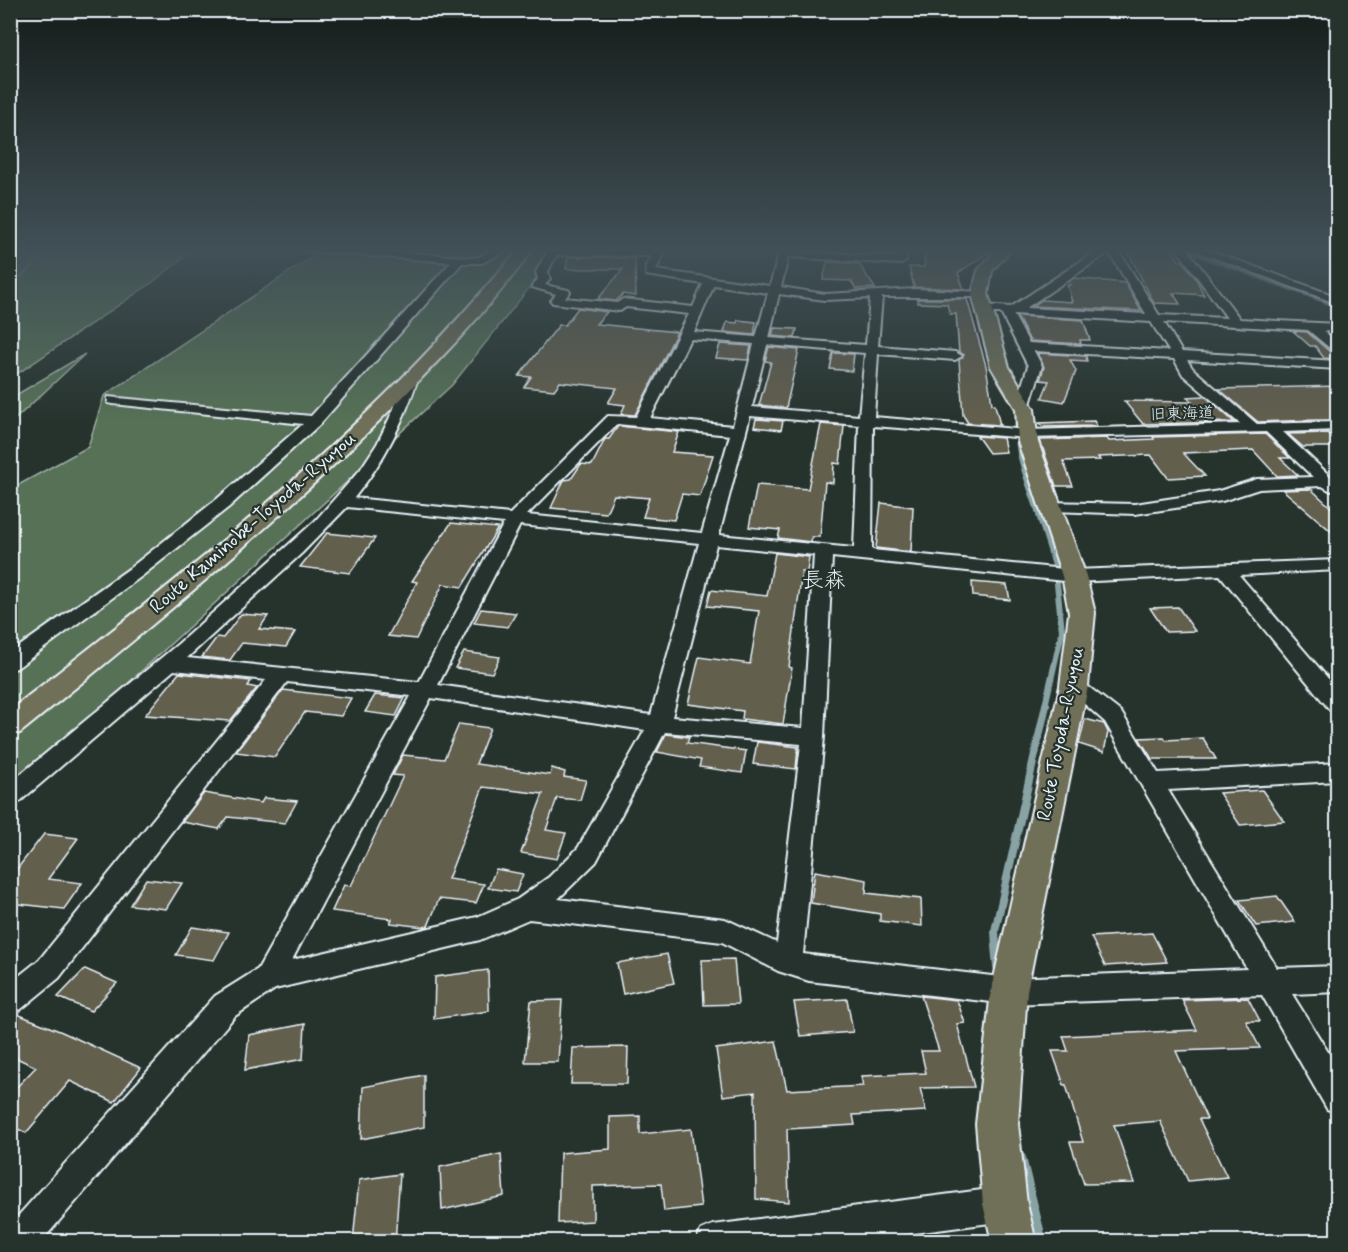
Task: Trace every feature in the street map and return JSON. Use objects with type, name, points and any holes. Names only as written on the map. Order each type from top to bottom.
[{"type":"main road","name":"Route Kaminobe-Toyoda-Ryuyou","points":[[10,726],[117,642],[272,512],[346,443],[477,306]]},
{"type":"main road","name":"Route Toyoda-Ryuyou","points":[[983,306],[1000,367],[1023,404],[1028,434],[1074,576],[1082,613],[1074,686],[1009,991],[997,1124],[1005,1203],[1014,1242]]},
{"type":"street","points":[[10,663],[136,572],[223,503],[315,421],[418,306]]},
{"type":"street","points":[[659,306],[697,310]]},
{"type":"street","points":[[641,421],[699,306]]},
{"type":"street","points":[[18,1242],[225,1006],[268,978],[480,928],[527,907],[558,885],[587,855],[659,724],[739,431],[770,306]]},
{"type":"street","points":[[863,555],[866,421],[875,306]]},
{"type":"street","points":[[998,306],[1009,310],[1338,328]]},
{"type":"street","points":[[1009,310],[1015,306]]},
{"type":"street","points":[[1148,306],[1177,356],[1201,384],[1231,406],[1254,429]]},
{"type":"street","points":[[1224,306],[1236,322]]},
{"type":"street","points":[[1009,310],[1035,366],[1023,404]]},
{"type":"street","points":[[1312,327],[1338,351]]},
{"type":"street","points":[[686,335],[955,356]]},
{"type":"street","points":[[1026,347],[1338,365]]},
{"type":"street","points":[[10,797],[171,663],[345,502],[375,463],[390,436],[404,408],[412,375]]},
{"type":"street","points":[[113,400],[315,421]]},
{"type":"street","name":"旧東海道","points":[[744,411],[1028,434],[1338,426]]},
{"type":"street","points":[[268,978],[425,690],[515,518],[613,419],[739,431]]},
{"type":"street","points":[[1270,428],[1334,485]]},
{"type":"street","points":[[1052,506],[1135,509],[1222,496],[1257,484],[1334,485]]},
{"type":"street","points":[[345,502],[1074,576],[1338,565]]},
{"type":"street","points":[[788,962],[813,737],[823,551]]},
{"type":"street","points":[[1225,570],[1338,705]]},
{"type":"street","points":[[171,663],[425,690],[659,724],[813,737]]},
{"type":"street","points":[[10,1001],[49,969],[281,675]]},
{"type":"street","points":[[1074,686],[1113,717],[1338,1098]]},
{"type":"street","points":[[1152,782],[1338,772]]},
{"type":"street","points":[[527,907],[725,932],[788,962],[809,968],[1009,991],[1338,979]]},
{"type":"street","points":[[713,1242],[1005,1203]]},
{"type":"green space","points":[[11,306],[117,306],[11,378]]},
{"type":"green space","points":[[238,306],[515,306],[452,385],[11,791],[11,489],[88,447],[104,396]]},
{"type":"green space","points":[[85,354],[11,423],[11,398]]},
{"type":"building","points":[[948,306],[969,306],[986,366],[992,404],[995,405],[1000,425],[968,423],[963,415],[959,360],[964,355],[959,352],[956,314],[950,314]]},
{"type":"building","points":[[1042,306],[1138,306],[1141,311]]},
{"type":"building","points":[[578,308],[607,312],[596,324],[677,332],[635,415],[621,414],[625,405],[608,403],[617,388],[560,382],[554,390],[524,387],[531,377],[519,376],[559,325],[565,325]]},
{"type":"building","points":[[1017,316],[1083,320],[1090,340],[1080,340],[1081,344],[1030,341]]},
{"type":"building","points":[[738,320],[756,322],[754,335],[724,332],[727,322],[737,323]]},
{"type":"building","points":[[774,328],[797,329],[795,338],[772,336]]},
{"type":"building","points":[[1293,331],[1307,332],[1338,359],[1324,358],[1315,346],[1310,346]]},
{"type":"building","points":[[720,344],[751,346],[748,360],[716,358]]},
{"type":"building","points":[[769,347],[799,350],[786,408],[759,405],[771,362],[765,361]]},
{"type":"building","points":[[833,353],[854,354],[852,371],[830,369]]},
{"type":"building","points":[[1038,353],[1086,356],[1087,361],[1070,360],[1076,371],[1064,402],[1042,398],[1049,381],[1040,380],[1044,367]]},
{"type":"building","points":[[1338,386],[1338,420],[1258,422],[1219,389]]},
{"type":"building","points":[[1205,396],[1234,422],[1143,424],[1124,401],[1192,402],[1187,397]]},
{"type":"building","points":[[756,419],[783,421],[781,430],[754,427]]},
{"type":"building","points":[[1094,421],[1097,426],[1043,427],[1039,423]]},
{"type":"building","points":[[821,424],[844,426],[840,464],[834,463],[833,483],[825,482],[820,537],[812,537],[811,542],[778,538],[780,530],[749,527],[757,485],[808,489]]},
{"type":"building","points":[[618,426],[679,432],[672,452],[713,455],[700,496],[682,494],[674,520],[643,517],[649,498],[614,495],[606,513],[551,508],[564,480],[571,479],[581,464],[592,465],[605,439],[609,439]]},
{"type":"building","points":[[1328,433],[1338,442],[1338,447],[1303,447],[1288,434]]},
{"type":"building","points":[[1265,434],[1290,458],[1280,458],[1298,475],[1277,476],[1253,450],[1183,453],[1205,476],[1168,478],[1151,455],[1098,457],[1100,460],[1063,461],[1073,486],[1056,486],[1040,440],[1107,438],[1109,441],[1154,439],[1153,437]]},
{"type":"building","points":[[977,436],[1003,438],[1006,452],[989,453]]},
{"type":"building","points":[[1311,489],[1338,514],[1338,537],[1283,490]]},
{"type":"building","points":[[881,503],[913,507],[911,552],[876,548]]},
{"type":"building","points":[[451,523],[498,528],[462,587],[443,584],[416,639],[388,636],[417,582],[412,581]]},
{"type":"building","points":[[327,533],[375,538],[350,573],[300,567]]},
{"type":"building","points":[[775,553],[809,557],[807,572],[802,572],[789,667],[792,668],[783,724],[742,719],[743,711],[688,704],[699,657],[750,664],[759,611],[707,606],[711,590],[767,596]]},
{"type":"building","points":[[972,582],[1007,585],[1010,600],[973,596]]},
{"type":"building","points":[[1178,607],[1195,631],[1166,632],[1150,608]]},
{"type":"building","points":[[481,609],[516,613],[508,627],[474,623]]},
{"type":"building","points":[[241,614],[268,616],[259,629],[295,632],[286,647],[242,643],[230,660],[202,657],[217,637],[223,638]]},
{"type":"building","points":[[464,652],[500,657],[492,673],[455,668]]},
{"type":"building","points":[[179,673],[251,681],[248,686],[257,688],[230,721],[145,715]]},
{"type":"building","points":[[283,690],[351,698],[341,716],[305,712],[275,757],[236,752]]},
{"type":"building","points":[[375,695],[405,698],[396,716],[365,712]]},
{"type":"building","points":[[1085,719],[1104,724],[1108,732],[1104,752],[1079,744]]},
{"type":"building","points":[[459,724],[490,728],[476,764],[550,775],[552,768],[565,772],[564,777],[586,780],[580,800],[557,798],[546,830],[566,833],[557,859],[521,853],[543,794],[483,787],[448,879],[484,884],[476,903],[439,899],[428,926],[424,927],[390,923],[392,919],[332,911],[344,885],[351,886],[403,776],[393,775],[403,755],[444,759]]},
{"type":"building","points":[[666,734],[689,737],[687,743],[746,751],[742,773],[699,767],[701,760],[657,752]]},
{"type":"building","points":[[1164,737],[1166,740],[1203,738],[1216,759],[1152,759],[1139,738]]},
{"type":"building","points":[[757,742],[798,747],[796,769],[753,764]]},
{"type":"building","points":[[1262,790],[1284,821],[1240,825],[1219,793]]},
{"type":"building","points":[[204,793],[261,803],[264,798],[297,801],[285,823],[228,817],[219,829],[182,822]]},
{"type":"building","points":[[44,834],[78,838],[48,879],[82,883],[64,909],[10,903],[10,878]]},
{"type":"building","points":[[496,869],[523,874],[516,892],[488,888]]},
{"type":"building","points":[[815,871],[867,880],[866,893],[921,899],[922,926],[880,921],[880,914],[811,903]]},
{"type":"building","points":[[146,879],[182,883],[166,909],[130,905]]},
{"type":"building","points":[[1277,896],[1295,922],[1256,926],[1239,900]]},
{"type":"building","points":[[192,927],[229,932],[214,960],[176,955]]},
{"type":"building","points":[[1152,933],[1167,962],[1105,966],[1091,937]]},
{"type":"building","points":[[667,954],[674,983],[623,994],[617,963]]},
{"type":"building","points":[[734,959],[738,1004],[704,1005],[702,960]]},
{"type":"building","points":[[85,969],[117,983],[91,1011],[58,997]]},
{"type":"building","points":[[488,970],[489,1011],[434,1019],[435,977]]},
{"type":"building","points":[[921,996],[957,1000],[965,1023],[957,1024],[974,1087],[920,1088],[926,1111],[853,1115],[855,1125],[787,1129],[789,1202],[756,1199],[755,1092],[723,1096],[716,1049],[776,1041],[787,1090],[863,1086],[861,1076],[926,1073],[921,1051],[939,1051]]},
{"type":"building","points":[[1248,998],[1260,1021],[1246,1021],[1260,1048],[1176,1051],[1207,1119],[1199,1119],[1227,1177],[1188,1181],[1160,1121],[1114,1125],[1134,1183],[1084,1184],[1070,1142],[1083,1142],[1066,1085],[1064,1085],[1052,1051],[1068,1051],[1063,1036],[1197,1030],[1182,1000]]},
{"type":"building","points":[[847,999],[853,1032],[800,1036],[794,1002]]},
{"type":"building","points":[[562,1000],[558,1062],[525,1062],[531,1001]]},
{"type":"building","points":[[17,1014],[141,1068],[114,1102],[70,1081],[26,1133],[10,1125],[10,1094],[36,1067],[10,1055],[10,1021]]},
{"type":"building","points":[[305,1024],[303,1059],[245,1070],[249,1035]]},
{"type":"building","points":[[628,1047],[627,1084],[571,1084],[573,1048]]},
{"type":"building","points":[[424,1075],[424,1127],[361,1139],[363,1087]]},
{"type":"building","points":[[640,1116],[640,1134],[691,1129],[701,1207],[664,1211],[661,1184],[593,1186],[593,1221],[558,1223],[560,1153],[610,1149],[610,1117]]},
{"type":"building","points":[[501,1154],[504,1196],[442,1210],[440,1167]]},
{"type":"building","points":[[400,1174],[395,1242],[353,1242],[359,1180]]},
{"type":"waterway","points":[[1019,407],[1018,449],[1039,516]]},
{"type":"waterway","points":[[1039,515],[1055,565],[1062,631],[1045,706]]},
{"type":"waterway","points":[[996,947],[995,931],[1046,705]]},
{"type":"waterway","points":[[996,946],[998,967]]},
{"type":"waterway","points":[[1021,1158],[1042,1242]]},
{"type":"district","name":"長森","points":[[824,581]]}]
